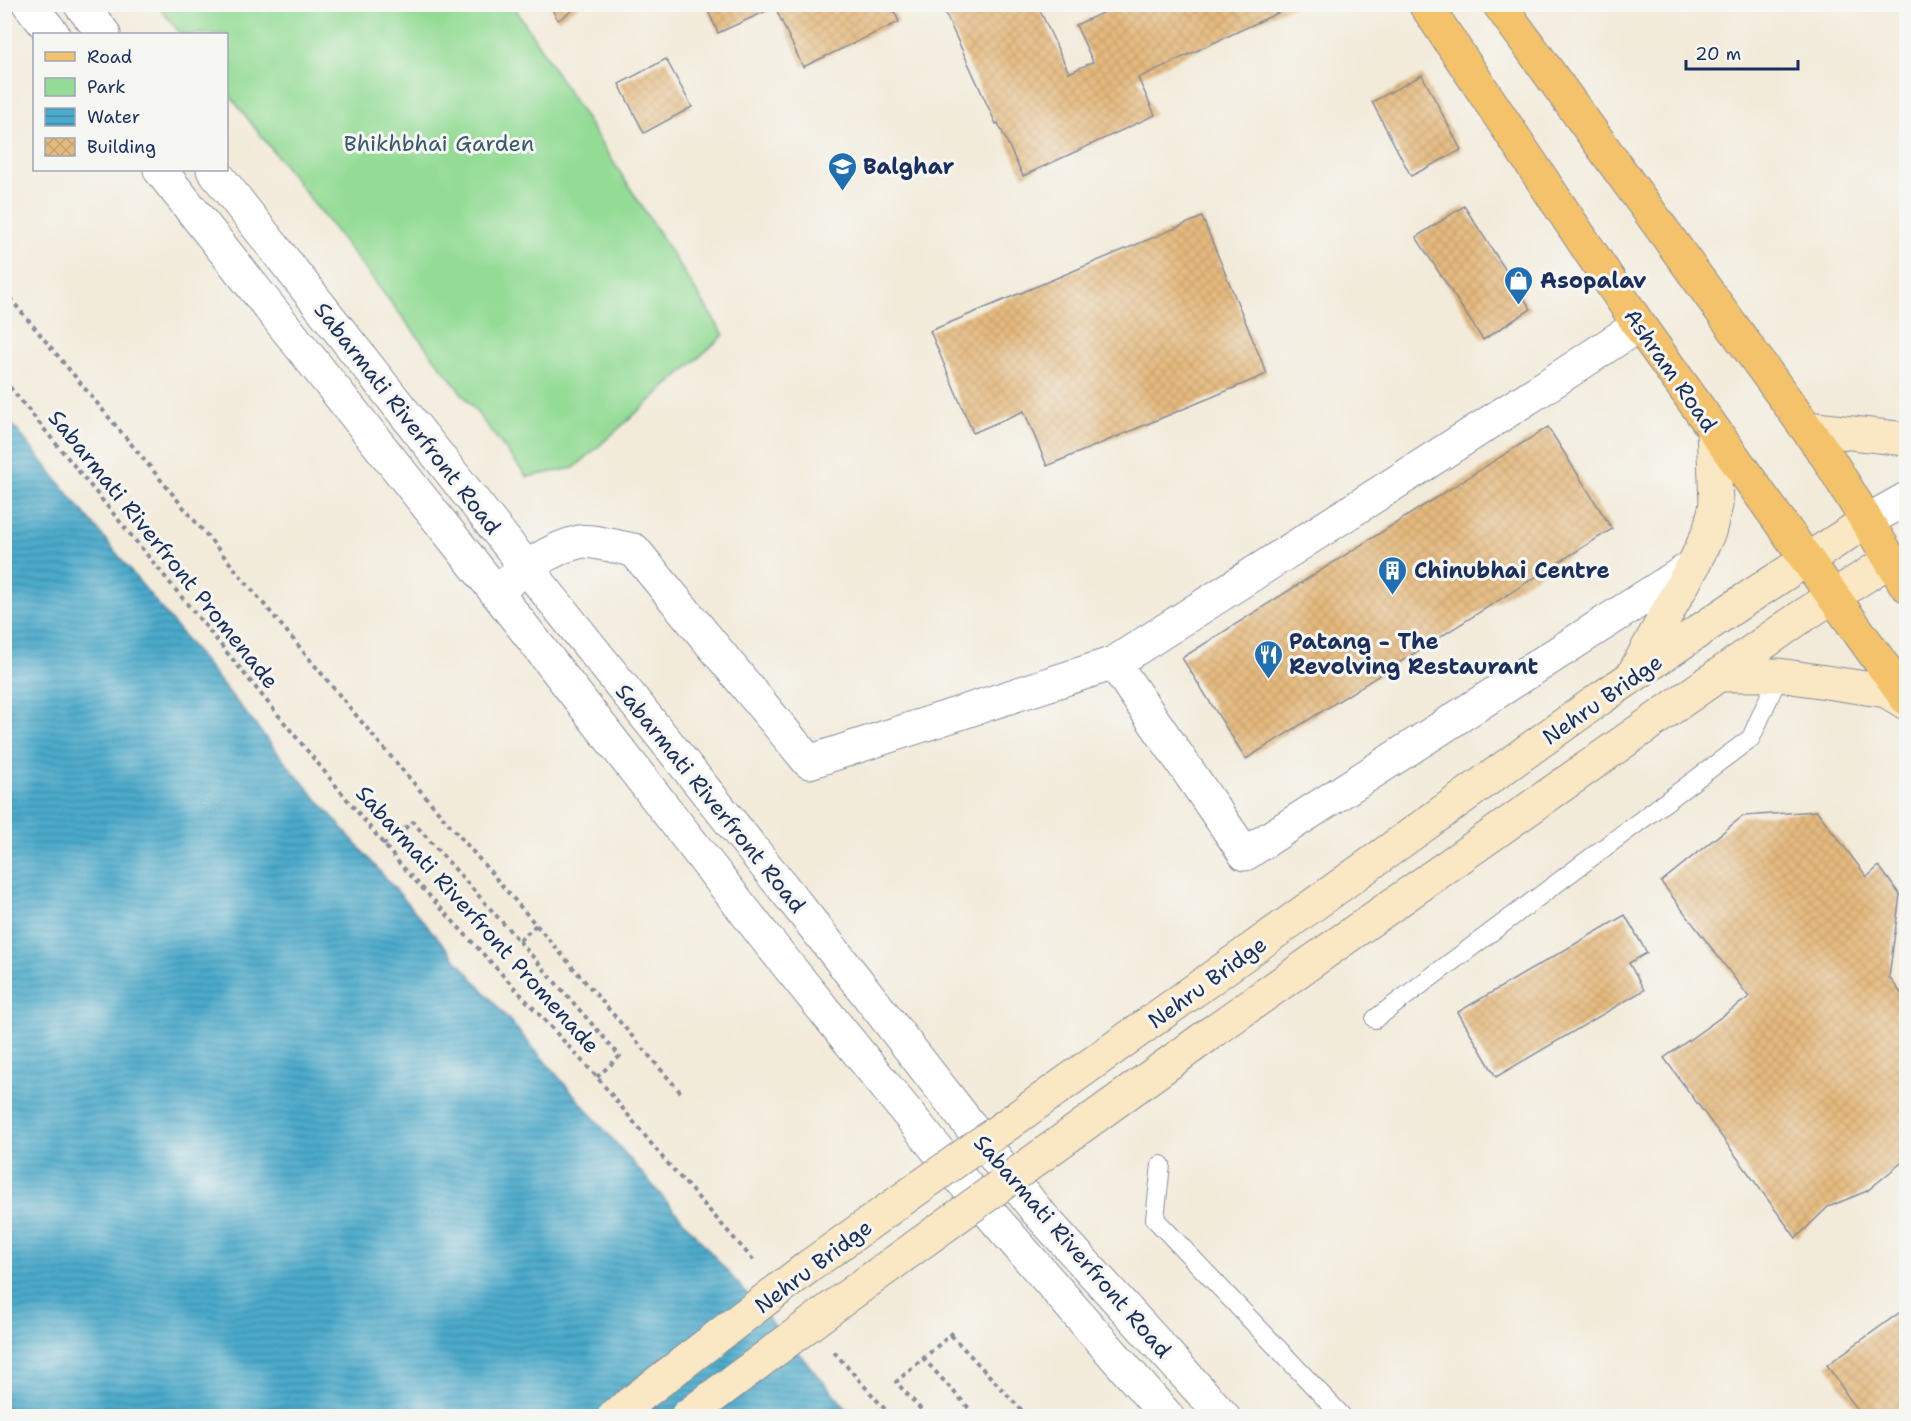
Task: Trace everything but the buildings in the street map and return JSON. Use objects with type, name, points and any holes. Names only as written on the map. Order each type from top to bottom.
[{"type":"main road","name":"Ashram Road","points":[[1425,4],[1639,325],[1906,698]]},
{"type":"main road","points":[[1499,4],[1807,428],[1867,521],[1902,565]]},
{"type":"main road","points":[[1807,428],[1906,439]]},
{"type":"main road","points":[[1631,678],[1693,566],[1709,532],[1716,505],[1713,429]]},
{"type":"main road","name":"Nehru Bridge","points":[[614,1416],[808,1267],[1631,678],[1743,601],[1867,521]]},
{"type":"main road","name":"Nehru Bridge","points":[[687,1416],[845,1298],[1215,1030],[1718,675],[1833,596],[1902,565]]},
{"type":"main road","points":[[1718,675],[1779,675],[1886,691],[1906,704]]},
{"type":"street","points":[[29,4],[52,33]]},
{"type":"street","points":[[80,4],[103,33]]},
{"type":"street","name":"Sabarmati Riverfront Road","points":[[161,171],[496,592],[768,941],[965,1185],[1167,1416]]},
{"type":"street","name":"Sabarmati Riverfront Road","points":[[214,171],[526,567],[814,926],[1036,1210],[1223,1416]]},
{"type":"street","points":[[496,592],[526,567],[548,554],[580,541],[634,550],[809,762],[1114,663],[1548,386],[1639,325]]},
{"type":"street","points":[[1867,521],[1906,499]]},
{"type":"street","points":[[1114,663],[1245,854],[1693,566]]},
{"type":"lane","points":[[1375,1019],[1750,738],[1779,675]]},
{"type":"lane","points":[[1161,1165],[1155,1219],[1342,1416]]},
{"type":"path","points":[[4,291],[373,735],[682,1094]]},
{"type":"path","name":"Sabarmati Riverfront Promenade","points":[[4,380],[383,845],[597,1077],[663,1158],[758,1265]]},
{"type":"path","points":[[383,845],[413,822],[620,1056],[597,1077]]},
{"type":"path","points":[[519,941],[536,925]]},
{"type":"path","points":[[927,1416],[896,1382],[956,1330]]},
{"type":"path","points":[[951,1335],[1026,1416]]},
{"type":"path","points":[[829,1346],[891,1416]]},
{"type":"path","points":[[923,1358],[976,1416]]},
{"type":"green space","name":"Bhikhbhai Garden","points":[[157,5],[513,5],[724,335],[574,468],[527,477],[228,93],[228,33],[180,33]]},
{"type":"water","points":[[4,414],[291,769],[853,1416],[5,1416]]},
{"type":"place","name":"Balghar","points":[[842,192]]},
{"type":"place","name":"Asopalav","points":[[1519,306]]},
{"type":"place","name":"Chinubhai Centre","points":[[1393,596]]},
{"type":"place","name":"Patang - The Revolving Restaurant","points":[[1268,680]]}]
